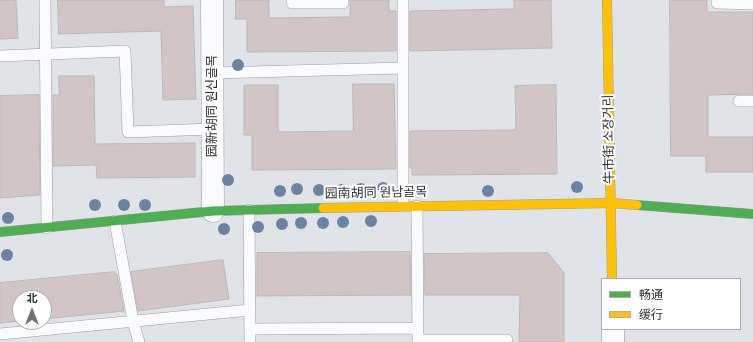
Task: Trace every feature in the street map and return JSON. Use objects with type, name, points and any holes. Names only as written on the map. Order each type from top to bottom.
[{"type":"street","name":"园新胡同 원신골목","points":[[212,0],[213,211]]},
{"type":"street","name":"牛市街 소장거리","points":[[607,0],[612,203],[612,278]]},
{"type":"street","name":"园南胡同 원남골목","points":[[0,232],[213,211],[403,206],[612,203],[753,214]]},
{"type":"street","points":[[612,330],[613,342]]},
{"type":"lane","points":[[45,0],[47,228]]},
{"type":"lane","points":[[292,0],[292,3],[343,3],[343,0]]},
{"type":"lane","points":[[403,0],[403,206]]},
{"type":"lane","points":[[718,0],[717,3],[753,4]]},
{"type":"lane","points":[[0,56],[125,51],[128,132],[213,129]]},
{"type":"lane","points":[[212,73],[403,68]]},
{"type":"lane","points":[[739,101],[753,101]]},
{"type":"lane","points":[[417,206],[418,341],[506,340]]},
{"type":"lane","points":[[249,210],[250,342]]},
{"type":"lane","points":[[115,221],[133,321],[139,342]]},
{"type":"lane","points":[[0,334],[250,310]]},
{"type":"lane","points":[[250,329],[418,328]]},
{"type":"building","points":[[0,0],[16,0],[18,38],[0,39]]},
{"type":"building","points":[[58,0],[164,0],[164,7],[193,6],[196,99],[163,100],[161,31],[59,34]]},
{"type":"building","points":[[236,0],[269,0],[269,18],[350,17],[350,0],[389,0],[389,11],[396,11],[396,51],[247,52],[247,19],[236,19]]},
{"type":"building","points":[[514,0],[551,0],[552,48],[410,51],[410,11],[514,9]]},
{"type":"building","points":[[670,0],[707,0],[707,12],[753,12],[753,94],[708,95],[708,137],[753,137],[753,172],[706,172],[706,156],[671,156]]},
{"type":"building","points":[[59,76],[94,76],[95,144],[195,143],[195,177],[97,178],[96,165],[53,166],[53,95],[59,95]]},
{"type":"building","points":[[353,84],[394,84],[396,169],[252,170],[252,135],[244,135],[244,85],[278,85],[278,132],[353,131]]},
{"type":"building","points":[[556,85],[557,174],[412,175],[412,168],[410,168],[410,131],[516,130],[515,86]]},
{"type":"building","points":[[39,95],[40,195],[0,198],[0,96]]},
{"type":"building","points":[[410,252],[411,295],[257,296],[257,253]]},
{"type":"building","points":[[548,253],[564,273],[564,342],[519,342],[520,295],[425,295],[424,254]]},
{"type":"building","points":[[223,260],[229,299],[138,311],[131,272]]},
{"type":"building","points":[[115,272],[115,274],[117,274],[124,311],[52,318],[52,290],[12,290],[12,322],[0,323],[0,283]]},
{"type":"traffic: fast","points":[[637,205],[753,214]]},
{"type":"traffic: fast","points":[[0,232],[213,211],[323,208]]},
{"type":"traffic: slow","points":[[607,0],[612,278]]},
{"type":"traffic: slow","points":[[323,208],[612,203],[637,205]]}]
